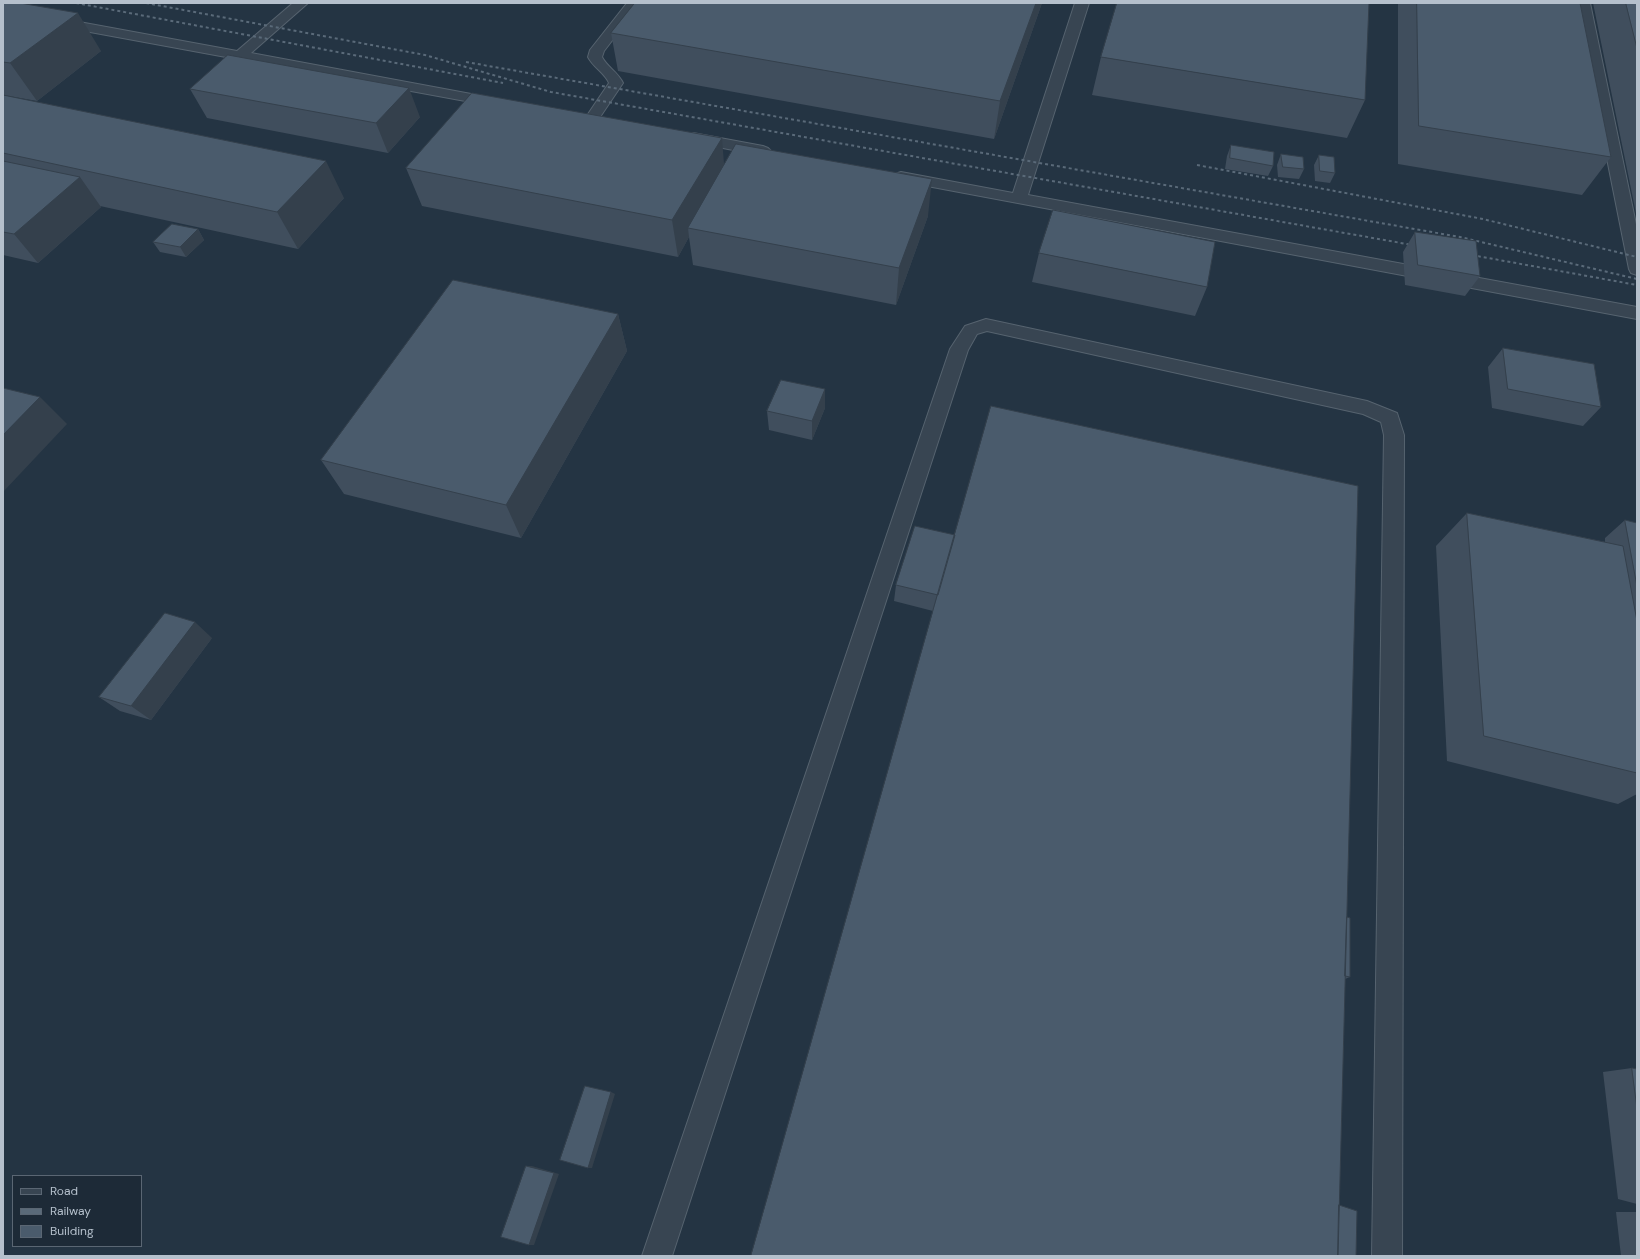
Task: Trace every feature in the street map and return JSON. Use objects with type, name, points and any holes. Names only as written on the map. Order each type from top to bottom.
[{"type":"lane","points":[[241,55],[301,3]]},
{"type":"lane","points":[[591,120],[616,83],[614,75],[598,64],[595,57],[597,50],[634,3]]},
{"type":"lane","points":[[1019,198],[1082,3]]},
{"type":"lane","points":[[1583,3],[1637,269]]},
{"type":"lane","points":[[3,12],[513,106]]},
{"type":"lane","points":[[576,117],[607,123]]},
{"type":"lane","points":[[677,136],[778,154]]},
{"type":"lane","points":[[887,174],[1637,313]]},
{"type":"lane","points":[[657,1256],[959,349],[971,330],[986,325],[1367,408],[1390,418],[1394,435],[1387,1256]]},
{"type":"building","points":[[3,3],[20,3],[78,13],[10,63],[3,62]]},
{"type":"building","points":[[635,3],[1036,3],[1000,101],[611,33]]},
{"type":"building","points":[[1117,3],[1369,3],[1365,100],[1101,57]]},
{"type":"building","points":[[1417,3],[1580,3],[1611,157],[1419,126]]},
{"type":"building","points":[[1626,3],[1637,3],[1637,48]]},
{"type":"building","points":[[228,55],[409,88],[376,123],[190,89]]},
{"type":"building","points":[[472,93],[722,138],[672,220],[406,168]]},
{"type":"building","points":[[3,95],[326,161],[277,212],[3,153]]},
{"type":"building","points":[[736,144],[932,179],[899,268],[688,228]]},
{"type":"building","points":[[1231,145],[1274,152],[1273,166],[1230,158]]},
{"type":"building","points":[[1281,154],[1303,157],[1304,169],[1283,167]]},
{"type":"building","points":[[1319,155],[1334,157],[1335,173],[1320,171]]},
{"type":"building","points":[[3,161],[80,177],[14,234],[3,232]]},
{"type":"building","points":[[1053,210],[1215,242],[1207,287],[1039,253]]},
{"type":"building","points":[[172,224],[198,229],[180,247],[153,242]]},
{"type":"building","points":[[1415,232],[1476,241],[1480,276],[1418,265]]},
{"type":"building","points":[[453,280],[618,314],[506,505],[321,460]]},
{"type":"building","points":[[1503,348],[1594,364],[1601,407],[1508,389]]},
{"type":"building","points":[[781,380],[825,389],[812,421],[767,411]]},
{"type":"building","points":[[3,388],[40,397],[3,435]]},
{"type":"building","points":[[991,406],[1358,486],[1338,1256],[751,1256]]},
{"type":"building","points":[[1467,513],[1623,546],[1637,621],[1637,773],[1484,736]]},
{"type":"building","points":[[1625,520],[1637,523],[1637,586]]},
{"type":"building","points":[[915,526],[955,535],[938,595],[896,585]]},
{"type":"building","points":[[165,613],[195,622],[131,706],[99,697]]},
{"type":"building","points":[[1347,917],[1350,918],[1350,977],[1345,976]]},
{"type":"building","points":[[1632,1068],[1637,1069],[1637,1108]]},
{"type":"building","points":[[585,1086],[611,1092],[588,1168],[560,1160]]},
{"type":"building","points":[[526,1166],[554,1173],[529,1245],[501,1237]]},
{"type":"building","points":[[1339,1205],[1357,1211],[1356,1256],[1338,1256]]},
{"type":"railway","points":[[76,3],[503,83]]},
{"type":"railway","points":[[146,3],[425,55],[551,92],[1418,246]]},
{"type":"railway","points":[[466,62],[1460,237],[1637,279]]},
{"type":"railway","points":[[1197,165],[1483,219],[1637,257]]},
{"type":"railway","points":[[1466,254],[1637,285]]}]
